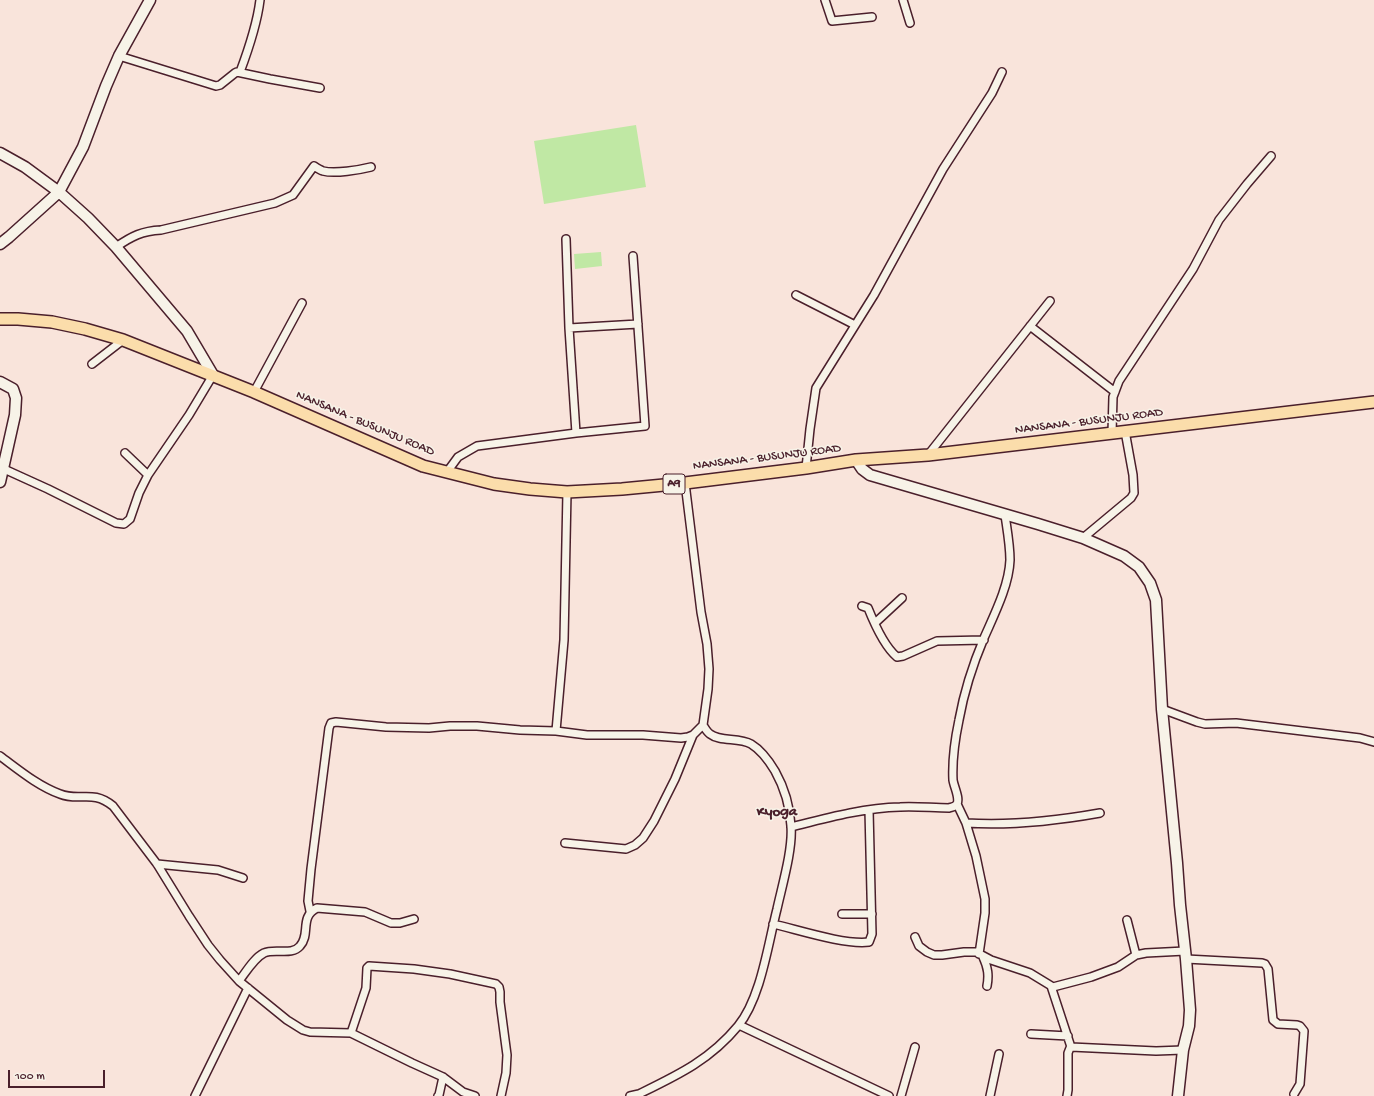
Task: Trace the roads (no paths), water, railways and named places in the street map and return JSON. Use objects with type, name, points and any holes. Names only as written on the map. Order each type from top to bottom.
[{"type":"main road","name":"NANSANA - BUSUNJU ROAD","points":[[0,319],[52,322],[85,329],[123,340],[254,392],[423,466],[494,484],[568,492],[685,483],[806,468],[856,460],[928,455],[1374,402]]},
{"type":"street","points":[[0,244],[59,192],[83,147],[119,56],[150,0]]},
{"type":"street","points":[[240,72],[251,44],[257,22],[260,0]]},
{"type":"street","points":[[826,0],[832,21],[872,17]]},
{"type":"street","points":[[903,0],[910,23]]},
{"type":"street","points":[[119,56],[216,86],[220,85],[235,72],[240,72],[320,88]]},
{"type":"street","points":[[806,468],[816,388],[874,295],[943,169],[992,93],[1002,72]]},
{"type":"street","points":[[0,153],[25,167],[59,192],[88,218],[116,247],[187,331],[213,376],[189,415],[148,475],[139,493],[130,519],[124,524],[116,524],[48,489],[4,469]]},
{"type":"street","points":[[1112,433],[1113,397],[1119,381],[1193,269],[1219,220],[1271,156]]},
{"type":"street","points":[[116,247],[128,238],[144,232],[161,230],[275,203],[294,195],[314,166],[322,171],[333,172],[371,167]]},
{"type":"street","points":[[566,239],[569,328],[576,433]]},
{"type":"street","points":[[447,472],[458,457],[477,446],[576,433],[645,426],[633,256]]},
{"type":"street","points":[[796,295],[855,325]]},
{"type":"street","points":[[928,455],[1050,300]]},
{"type":"street","points":[[254,392],[302,303]]},
{"type":"street","points":[[569,328],[638,324]]},
{"type":"street","points":[[1030,326],[1115,392]]},
{"type":"street","points":[[92,364],[123,340]]},
{"type":"street","points":[[0,382],[13,388],[16,398],[15,415],[0,482]]},
{"type":"street","points":[[1083,538],[1131,498],[1134,493],[1133,475],[1124,431]]},
{"type":"street","points":[[126,453],[148,475]]},
{"type":"street","points":[[856,460],[862,469],[870,475],[1083,538],[1124,556],[1139,567],[1150,583],[1156,600],[1162,709],[1190,1010],[1189,1026],[1183,1050],[1178,1096]]},
{"type":"street","points":[[565,843],[626,849],[635,846],[643,838],[654,821],[675,778],[693,735],[703,725],[709,669],[707,644],[701,612],[685,483]]},
{"type":"street","points":[[556,731],[564,640],[568,492]]},
{"type":"street","points":[[987,986],[989,974],[987,965],[981,956],[985,899],[976,856],[966,823],[957,804],[958,799],[954,787],[952,768],[963,700],[1007,580],[1010,560],[1005,515]]},
{"type":"street","points":[[874,623],[902,598]]},
{"type":"street","points":[[862,606],[868,608],[874,623],[892,652],[897,657],[903,656],[937,641],[984,640]]},
{"type":"street","points":[[1162,709],[1205,724],[1236,723],[1360,738],[1374,742]]},
{"type":"street","points":[[239,981],[263,953],[272,951],[292,951],[297,949],[300,946],[305,934],[306,920],[310,911],[308,900],[323,769],[331,723],[336,722],[386,727],[429,728],[477,726],[520,730],[556,731],[587,735],[643,735],[681,738],[693,735]]},
{"type":"street","points":[[630,1096],[639,1095],[692,1067],[716,1050],[739,1025],[758,986],[789,851],[791,827],[789,808],[784,790],[775,771],[764,755],[750,744],[735,739],[717,737],[710,734],[703,725]]},
{"type":"street","points":[[0,756],[38,784],[62,795],[94,796],[105,800],[113,806],[157,864],[208,945],[239,981],[287,1020],[303,1030],[310,1032],[351,1033],[412,1063],[443,1076],[463,1092],[475,1096]]},
{"type":"street","points":[[791,827],[844,814],[869,810],[900,807],[949,808],[954,807],[957,804]]},
{"type":"street","points":[[773,924],[836,939],[862,943],[869,942],[872,934],[872,914],[869,810]]},
{"type":"street","points":[[966,823],[1025,824],[1061,820],[1100,813]]},
{"type":"street","points":[[157,864],[218,870],[243,878]]},
{"type":"street","points":[[310,911],[317,908],[365,912],[391,923],[400,923],[414,919]]},
{"type":"street","points":[[842,914],[872,914]]},
{"type":"street","points":[[1127,920],[1136,955]]},
{"type":"street","points":[[915,936],[919,946],[934,955],[970,952],[1030,973],[1051,986],[1091,977],[1118,967],[1136,955],[1146,953],[1186,955],[1265,964],[1268,969],[1273,1020],[1278,1024],[1300,1026],[1304,1031],[1300,1084],[1294,1094]]},
{"type":"street","points":[[351,1033],[366,988],[367,968],[369,966],[414,969],[457,975],[496,984],[499,986],[500,992],[507,1055],[506,1073],[501,1096]]},
{"type":"street","points":[[1051,986],[1072,1047]]},
{"type":"street","points":[[195,1096],[248,988]]},
{"type":"street","points":[[739,1025],[889,1096]]},
{"type":"street","points":[[1031,1034],[1068,1036]]},
{"type":"street","points":[[901,1096],[915,1047]]},
{"type":"street","points":[[1072,1047],[1156,1051],[1183,1050]]},
{"type":"street","points":[[1067,1096],[1068,1052],[1072,1047]]},
{"type":"street","points":[[990,1096],[999,1054]]},
{"type":"street","points":[[438,1096],[443,1083],[443,1076]]},
{"type":"district","name":"Kyoga","points":[[777,813]]}]
